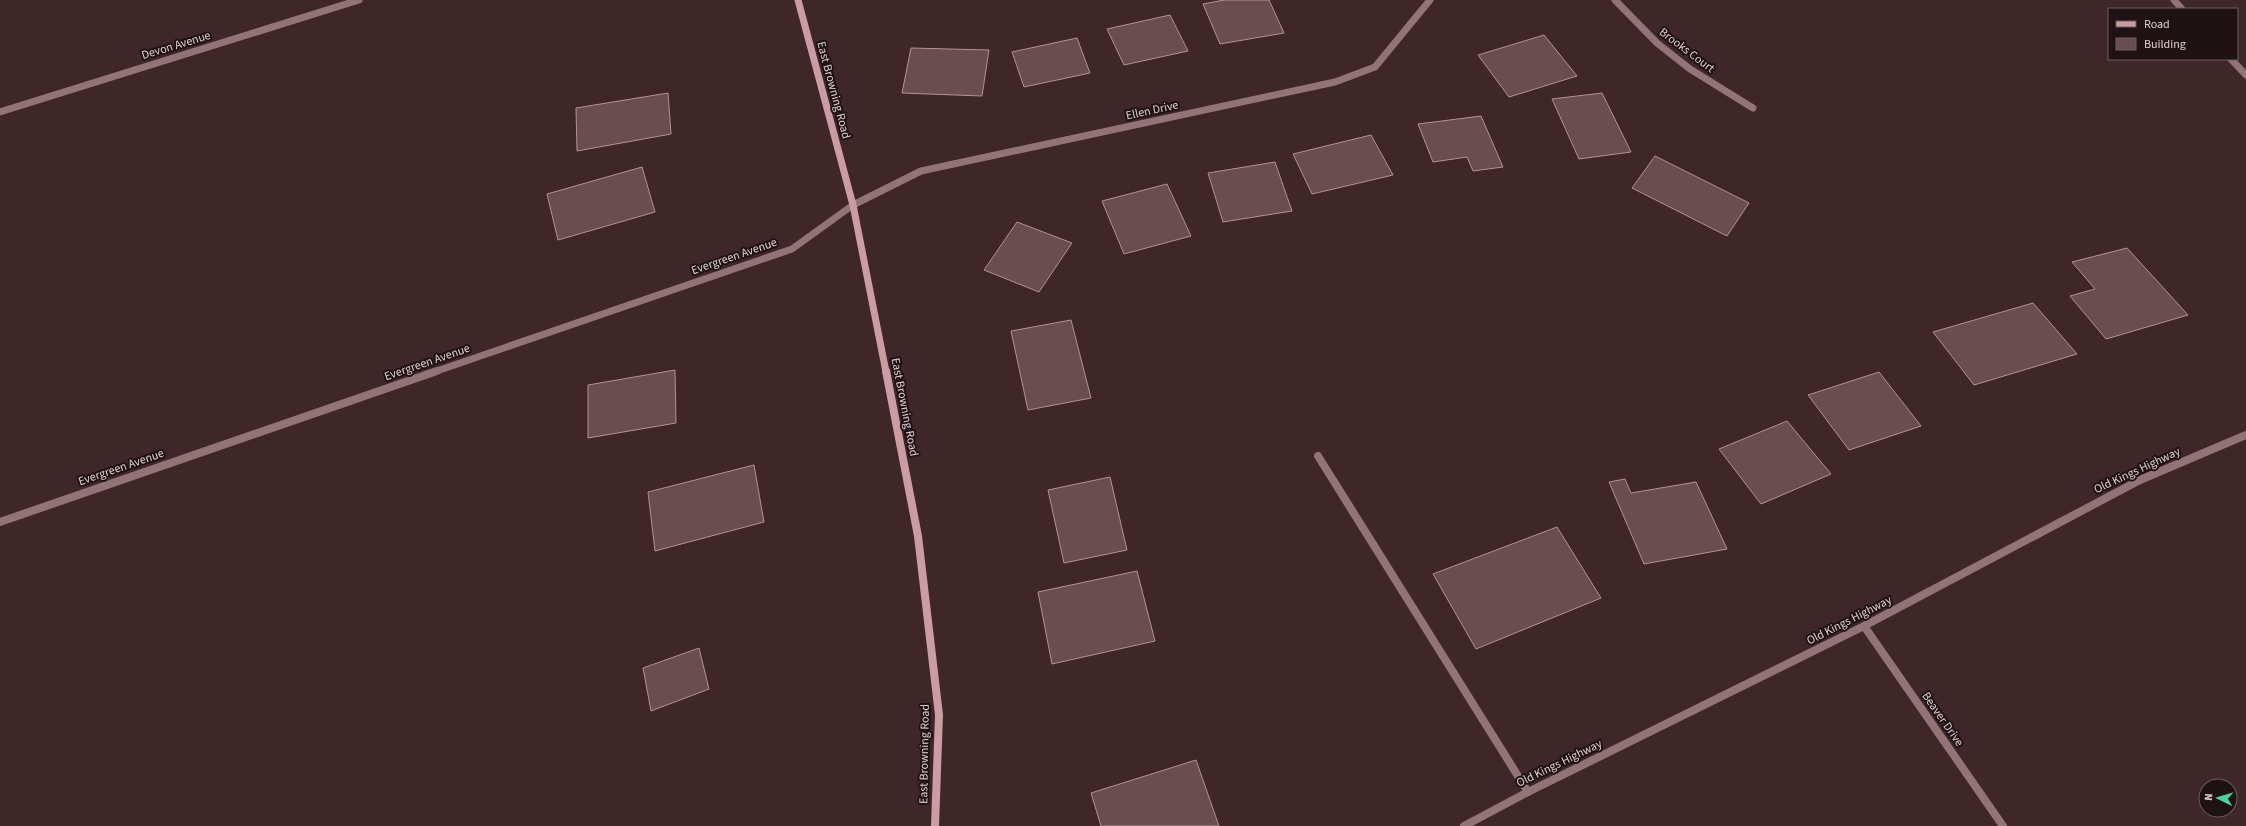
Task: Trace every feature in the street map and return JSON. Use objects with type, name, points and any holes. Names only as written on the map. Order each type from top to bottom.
[{"type":"main road","name":"East Browning Road","points":[[798,0],[853,206],[918,536],[939,715],[935,826]]},
{"type":"street","name":"Devon Avenue","points":[[0,112],[339,3],[359,0]]},
{"type":"street","name":"Ellen Drive","points":[[853,206],[921,170],[1335,82],[1375,67],[1430,0]]},
{"type":"street","name":"Brooks Court","points":[[1616,0],[1657,43],[1690,69],[1752,108]]},
{"type":"street","points":[[2174,0],[2181,8]]},
{"type":"street","points":[[2232,60],[2246,75]]},
{"type":"street","name":"Evergreen Avenue","points":[[0,522],[792,249],[853,206]]},
{"type":"street","name":"Old Kings Highway","points":[[1464,826],[1528,792],[1864,626],[2140,480],[2246,435]]},
{"type":"street","points":[[1318,456],[1528,792]]},
{"type":"street","name":"Beaver Drive","points":[[1864,626],[2003,826]]},
{"type":"building","points":[[1224,0],[1269,0],[1284,33],[1220,44],[1203,4]]},
{"type":"building","points":[[1170,15],[1188,51],[1124,65],[1107,29]]},
{"type":"building","points":[[1544,35],[1577,76],[1509,97],[1478,55]]},
{"type":"building","points":[[1077,38],[1090,73],[1024,87],[1012,52]]},
{"type":"building","points":[[911,48],[989,50],[982,96],[902,93]]},
{"type":"building","points":[[668,93],[671,134],[577,151],[576,108]]},
{"type":"building","points":[[1602,93],[1631,152],[1579,159],[1552,99]]},
{"type":"building","points":[[1481,116],[1503,167],[1473,171],[1467,157],[1433,162],[1418,124]]},
{"type":"building","points":[[1371,135],[1393,175],[1312,194],[1293,154]]},
{"type":"building","points":[[1655,156],[1749,203],[1727,236],[1632,188]]},
{"type":"building","points":[[1275,162],[1292,211],[1223,222],[1208,173]]},
{"type":"building","points":[[642,167],[655,212],[558,240],[547,194]]},
{"type":"building","points":[[1167,184],[1191,236],[1124,254],[1102,201]]},
{"type":"building","points":[[1017,222],[1072,243],[1039,292],[984,270]]},
{"type":"building","points":[[2127,248],[2188,315],[2106,339],[2070,296],[2095,289],[2072,262]]},
{"type":"building","points":[[2033,303],[2077,354],[1974,385],[1933,332]]},
{"type":"building","points":[[1071,320],[1091,398],[1028,410],[1011,331]]},
{"type":"building","points":[[675,370],[676,423],[588,438],[588,385]]},
{"type":"building","points":[[1879,372],[1921,426],[1849,450],[1808,395]]},
{"type":"building","points":[[1787,421],[1831,474],[1761,504],[1719,449]]},
{"type":"building","points":[[754,465],[764,522],[655,551],[648,492]]},
{"type":"building","points":[[1110,477],[1127,550],[1064,563],[1048,490]]},
{"type":"building","points":[[1625,479],[1631,493],[1696,482],[1727,549],[1644,564],[1609,482]]},
{"type":"building","points":[[1557,527],[1601,598],[1476,649],[1433,574]]},
{"type":"building","points":[[1137,571],[1155,641],[1052,664],[1038,592]]},
{"type":"building","points":[[699,648],[709,689],[651,711],[643,668]]},
{"type":"building","points":[[1196,760],[1219,826],[1101,826],[1091,793]]}]
